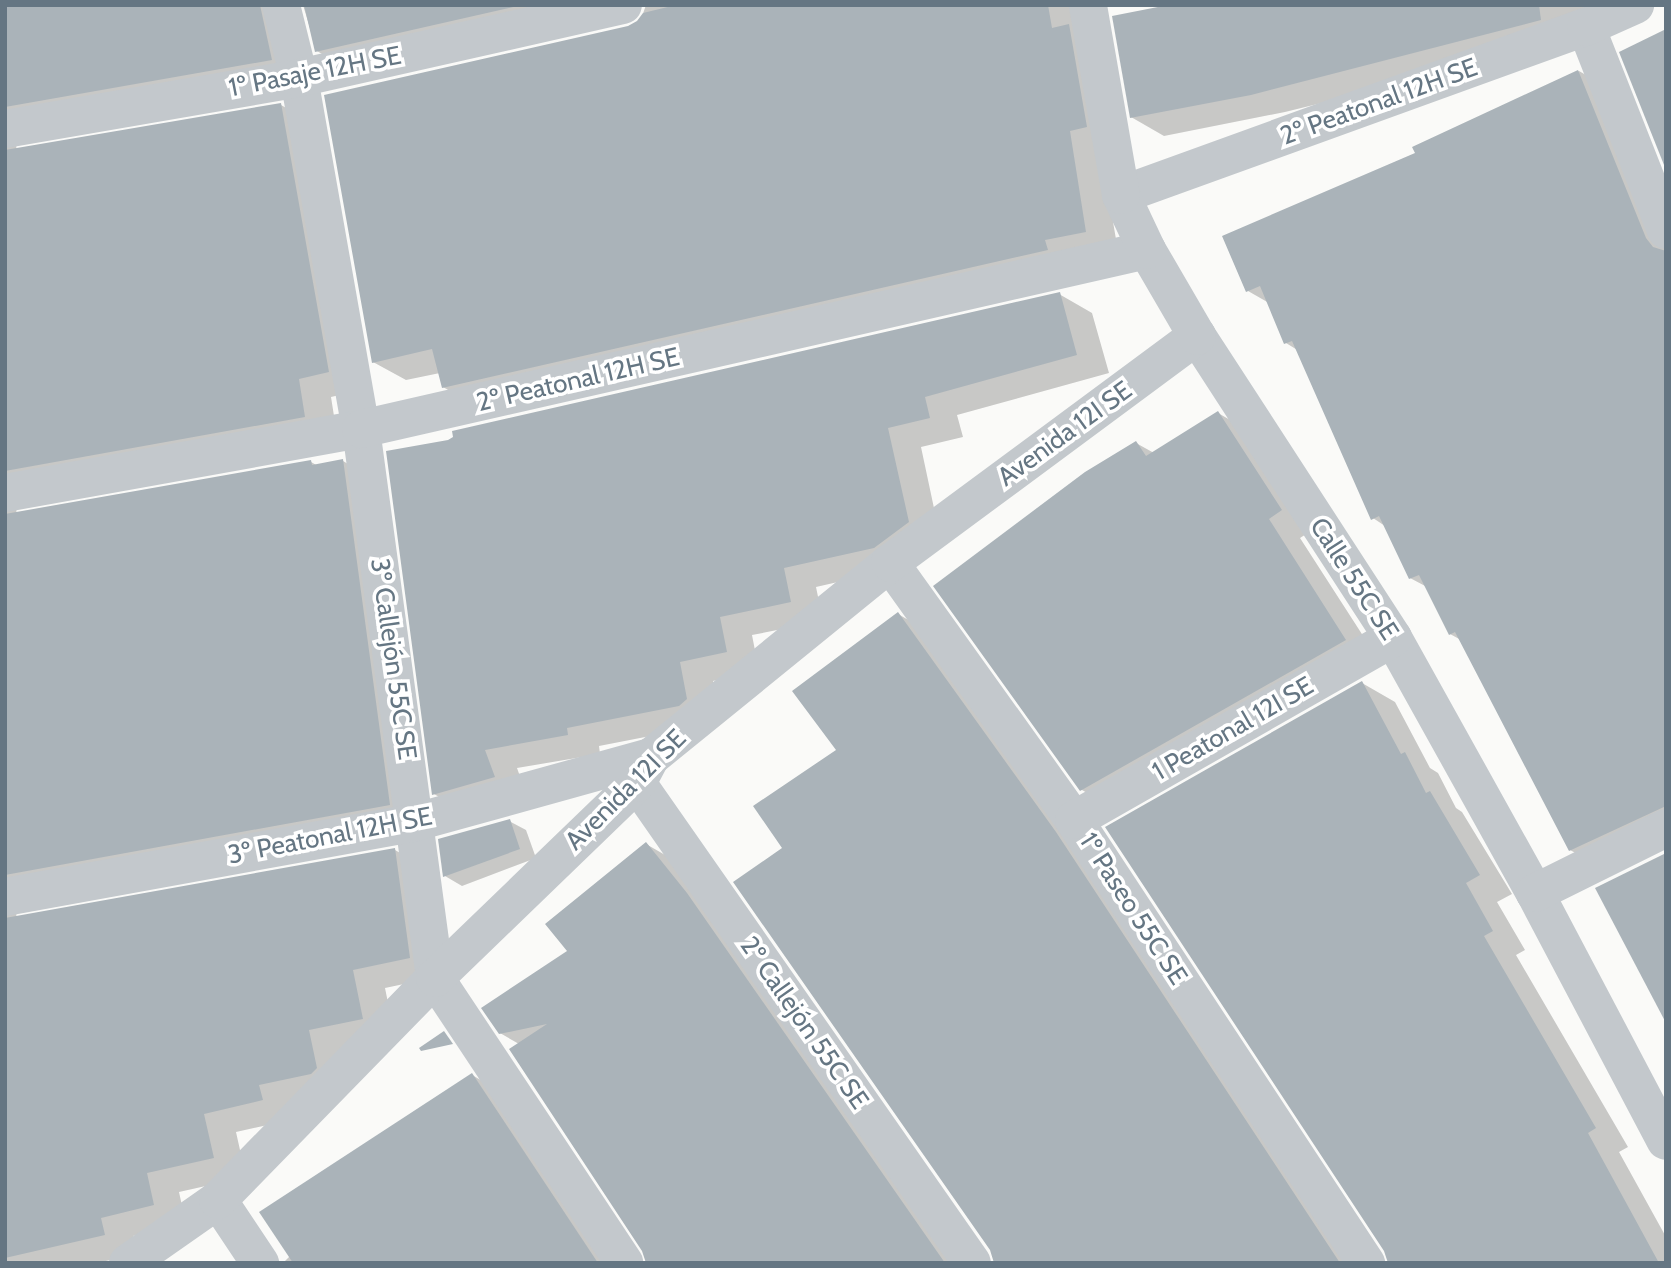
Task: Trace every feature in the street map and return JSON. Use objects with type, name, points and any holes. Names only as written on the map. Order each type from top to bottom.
[{"type":"street","name":"3º Callejón 55C SE","points":[[281,5],[299,78],[361,429],[435,978],[624,1263]]},
{"type":"street","name":"1º Pasaje 12H SE","points":[[5,129],[299,78],[624,5]]},
{"type":"street","name":"Calle 55C SE","points":[[1088,5],[1121,195],[1147,250],[1197,337],[1393,638],[1535,893],[1666,1141]]},
{"type":"street","name":"2º Peatonal 12H SE","points":[[1121,195],[1586,27],[1636,5]]},
{"type":"street","points":[[1586,27],[1666,230]]},
{"type":"street","name":"2º Peatonal 12H SE","points":[[5,493],[361,429],[1147,250]]},
{"type":"street","name":"Avenida 12I SE","points":[[128,1263],[218,1200],[644,770],[890,563],[1197,337]]},
{"type":"street","name":"1º Paseo 55C SE","points":[[890,563],[1074,820],[1366,1263]]},
{"type":"street","name":"1 Peatonal 12I SE","points":[[1074,820],[1393,638]]},
{"type":"street","name":"3º Peatonal 12H SE","points":[[5,897],[416,822],[644,770]]},
{"type":"street","name":"2º Callejón 55C SE","points":[[644,770],[972,1263]]},
{"type":"street","points":[[1535,893],[1666,828]]},
{"type":"street","points":[[218,1200],[260,1263]]},
{"type":"building","points":[[5,5],[260,5],[272,60],[5,107]]},
{"type":"building","points":[[304,5],[522,5],[315,52]]},
{"type":"building","points":[[676,5],[1048,5],[1052,28],[1069,24],[1087,127],[1070,131],[1086,232],[1045,240],[1048,250],[442,388],[432,349],[372,363],[324,95],[628,26],[637,21],[643,13]]},
{"type":"building","points":[[1168,5],[1539,5],[1541,20],[1251,95],[1130,118],[1112,16]]},
{"type":"building","points":[[1666,29],[1666,170],[1619,52]]},
{"type":"building","points":[[1578,70],[1646,238],[1653,247],[1666,251],[1666,806],[1569,851],[1455,632],[1449,635],[1419,575],[1409,579],[1379,516],[1371,520],[1292,341],[1284,344],[1260,286],[1246,292],[1222,236],[1415,153],[1412,147]]},
{"type":"building","points":[[281,103],[329,372],[299,379],[305,417],[5,471],[5,150]]},
{"type":"building","points":[[1060,292],[1077,355],[925,397],[930,418],[888,428],[909,522],[874,548],[784,568],[791,602],[720,617],[727,652],[680,662],[687,699],[679,706],[567,728],[568,735],[485,750],[495,777],[432,795],[386,451],[448,440],[453,437],[452,431]]},
{"type":"building","points":[[1218,411],[1282,510],[1269,519],[1346,640],[1080,791],[933,586],[1085,472],[1136,441],[1146,456]]},
{"type":"building","points":[[343,459],[390,805],[5,875],[5,514],[311,460],[312,465]]},
{"type":"building","points":[[898,612],[1056,832],[1340,1263],[994,1263],[990,1250],[733,882],[782,848],[753,806],[836,750],[792,691]]},
{"type":"building","points":[[1362,681],[1401,754],[1405,752],[1426,793],[1430,791],[1480,875],[1466,883],[1493,931],[1484,936],[1596,1128],[1588,1133],[1659,1263],[1388,1263],[1384,1251],[1105,827]]},
{"type":"building","points":[[510,819],[520,849],[443,877],[438,839]]},
{"type":"building","points":[[646,842],[687,893],[945,1263],[646,1263],[642,1251],[509,1049],[547,1024],[499,1034],[481,1008],[567,951],[545,924]]},
{"type":"building","points":[[395,848],[410,958],[353,970],[363,1019],[309,1030],[317,1068],[311,1074],[259,1085],[263,1100],[204,1114],[214,1158],[147,1173],[154,1205],[101,1218],[105,1235],[5,1258],[5,918]]},
{"type":"building","points":[[1666,853],[1666,1023],[1595,888]]},
{"type":"building","points":[[444,1031],[453,1044],[421,1051],[419,1048]]},
{"type":"building","points":[[472,1073],[598,1263],[293,1263],[259,1212]]}]
